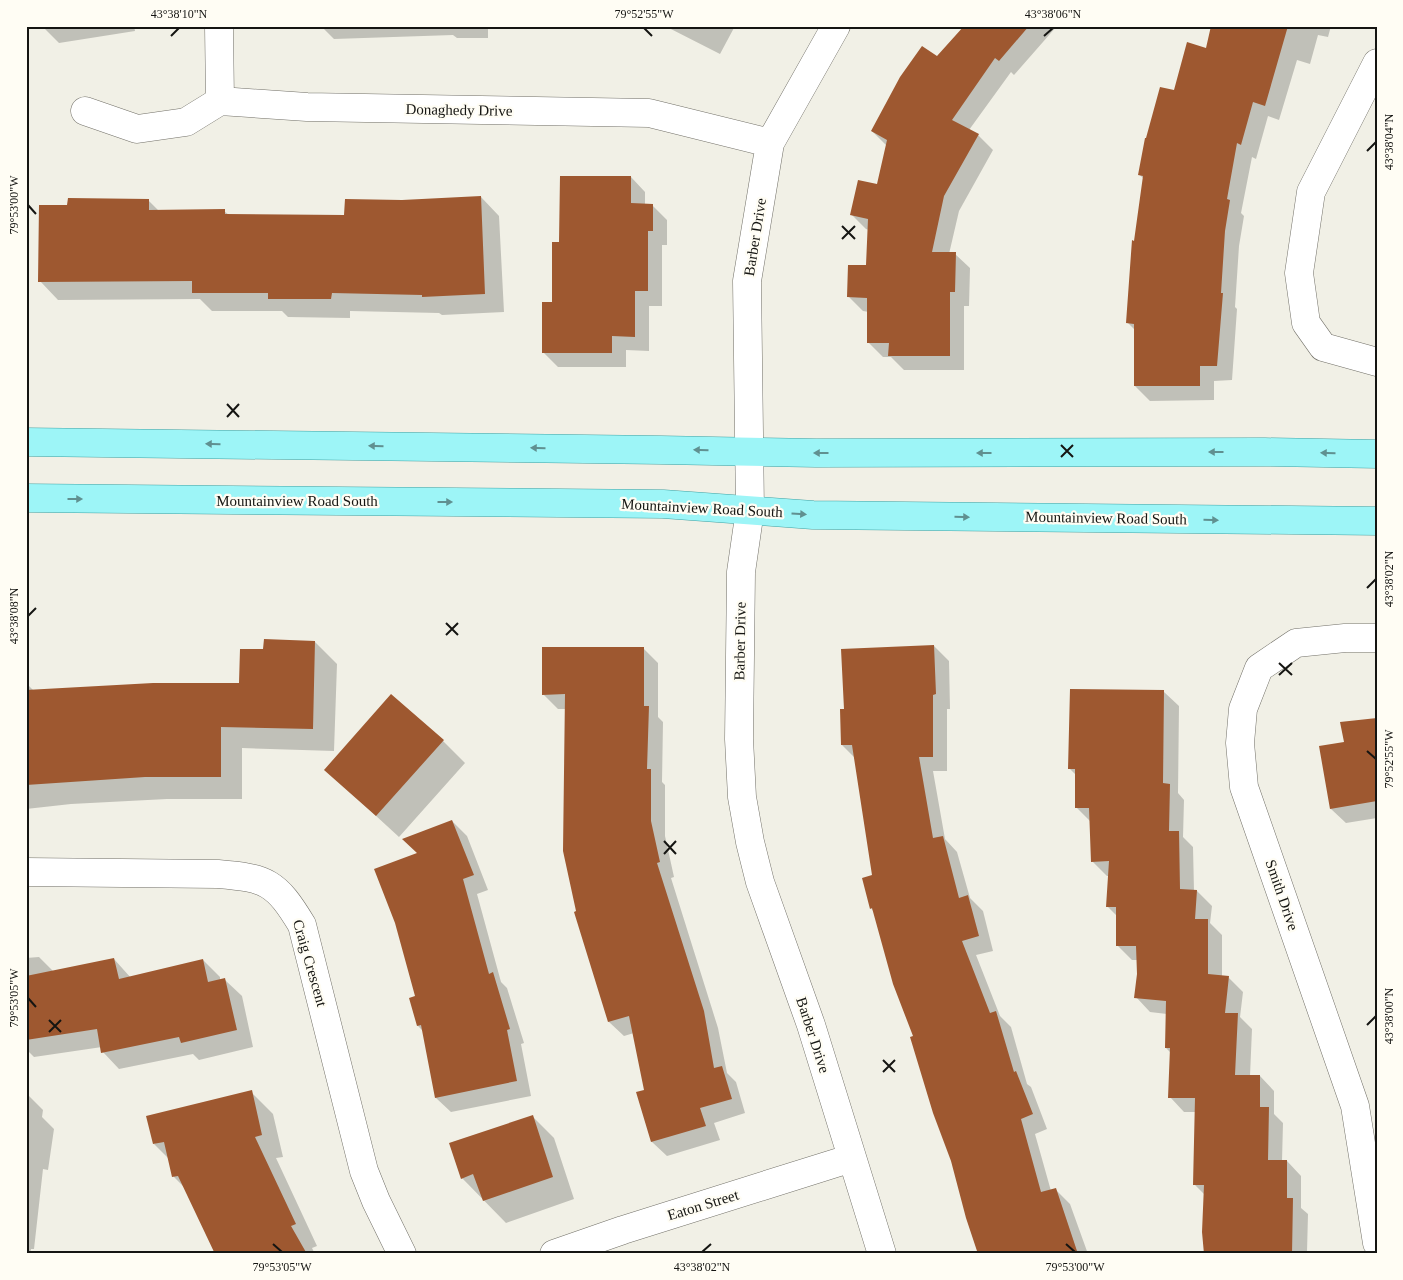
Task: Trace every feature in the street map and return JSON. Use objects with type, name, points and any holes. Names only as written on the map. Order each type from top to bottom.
[{"type":"main road","points":[[26,442],[816,453],[1265,452],[1377,454]]},
{"type":"main road","name":"Mountainview Road South","points":[[26,498],[663,504],[813,515],[1377,521]]},
{"type":"street","points":[[86,110],[137,129],[186,122],[220,101],[219,26]]},
{"type":"street","name":"Barber Drive","points":[[836,26],[770,143],[747,281],[750,510],[741,572],[739,739],[742,797],[760,882],[811,1025],[882,1254]]},
{"type":"street","points":[[1377,63],[1311,192],[1300,273],[1306,322],[1323,348],[1377,362]]},
{"type":"street","name":"Donaghedy Drive","points":[[220,101],[307,107],[649,112],[770,143]]},
{"type":"street","name":"Smith Drive","points":[[1377,638],[1345,638],[1296,643],[1259,668],[1243,709],[1240,743],[1244,787],[1355,1106],[1377,1243]]},
{"type":"street","name":"Craig Crescent","points":[[26,872],[250,876],[271,885],[289,903],[302,925],[364,1171],[380,1210],[402,1254]]},
{"type":"street","name":"Eaton Street","points":[[554,1254],[623,1230],[852,1158]]},
{"type":"building","points":[[964,26],[1029,26],[999,61],[995,58],[952,120],[979,134],[944,196],[932,252],[956,252],[955,292],[950,292],[950,356],[888,356],[889,343],[867,343],[867,298],[847,297],[848,265],[866,265],[868,219],[850,215],[858,180],[877,184],[887,140],[871,131],[900,77],[922,46],[937,56]]},
{"type":"building","points":[[1211,26],[1288,26],[1265,106],[1253,102],[1241,145],[1237,143],[1227,199],[1230,200],[1225,231],[1221,293],[1223,293],[1217,366],[1200,366],[1200,386],[1134,386],[1134,324],[1126,323],[1132,240],[1134,241],[1143,176],[1138,175],[1145,138],[1160,87],[1174,90],[1187,42],[1206,48]]},
{"type":"building","points":[[560,176],[631,176],[631,203],[653,204],[653,231],[648,231],[648,291],[635,291],[635,337],[612,336],[612,353],[542,353],[542,302],[552,302],[552,242],[559,242]]},
{"type":"building","points":[[481,196],[485,294],[422,297],[422,295],[332,293],[331,299],[268,299],[268,293],[192,293],[192,281],[38,282],[39,205],[67,205],[68,198],[149,199],[149,210],[225,209],[225,214],[344,215],[345,199],[402,200]]},
{"type":"building","points":[[264,639],[315,641],[313,729],[221,727],[221,777],[145,777],[26,785],[26,690],[153,683],[239,683],[240,649],[263,649]]},
{"type":"building","points":[[934,645],[936,694],[933,695],[933,757],[919,757],[933,838],[943,836],[959,898],[968,895],[979,936],[962,941],[990,1013],[996,1011],[1014,1072],[1016,1071],[1033,1114],[1021,1119],[1041,1192],[1056,1188],[1078,1254],[978,1254],[951,1161],[933,1113],[910,1037],[913,1036],[893,984],[862,878],[872,875],[852,745],[841,745],[840,709],[844,709],[841,649]]},
{"type":"building","points":[[542,647],[644,647],[644,706],[649,706],[647,769],[651,769],[651,821],[660,862],[657,863],[704,1011],[714,1068],[722,1066],[732,1099],[700,1108],[706,1126],[651,1142],[636,1092],[644,1090],[629,1016],[608,1022],[574,912],[576,911],[563,851],[565,694],[542,695]]},
{"type":"building","points":[[1070,689],[1164,690],[1163,783],[1170,784],[1169,831],[1179,831],[1180,889],[1197,890],[1195,919],[1208,919],[1208,974],[1229,976],[1225,1013],[1238,1013],[1235,1075],[1260,1075],[1260,1107],[1269,1107],[1268,1160],[1287,1160],[1287,1198],[1293,1198],[1292,1254],[1204,1254],[1202,1232],[1204,1185],[1193,1185],[1195,1098],[1168,1098],[1170,1048],[1165,1048],[1166,1001],[1134,998],[1137,974],[1136,946],[1116,946],[1116,907],[1106,907],[1109,861],[1091,862],[1089,808],[1075,808],[1075,769],[1068,769]]},
{"type":"building","points":[[391,694],[444,740],[376,816],[324,770]]},
{"type":"building","points":[[1377,718],[1377,801],[1330,809],[1319,746],[1344,742],[1340,722]]},
{"type":"building","points":[[452,820],[474,875],[463,879],[489,974],[493,972],[510,1029],[507,1030],[517,1081],[435,1098],[421,1025],[417,1026],[409,998],[415,996],[395,923],[374,869],[417,853],[402,839]]},
{"type":"building","points":[[114,958],[119,979],[203,959],[208,982],[225,978],[237,1030],[181,1043],[179,1037],[101,1053],[97,1029],[26,1040],[26,976]]},
{"type":"building","points":[[252,1090],[262,1135],[255,1137],[296,1224],[291,1226],[307,1254],[215,1254],[178,1176],[172,1177],[164,1142],[153,1144],[146,1116]]},
{"type":"building","points":[[533,1115],[553,1177],[483,1201],[473,1174],[461,1179],[449,1143]]}]
